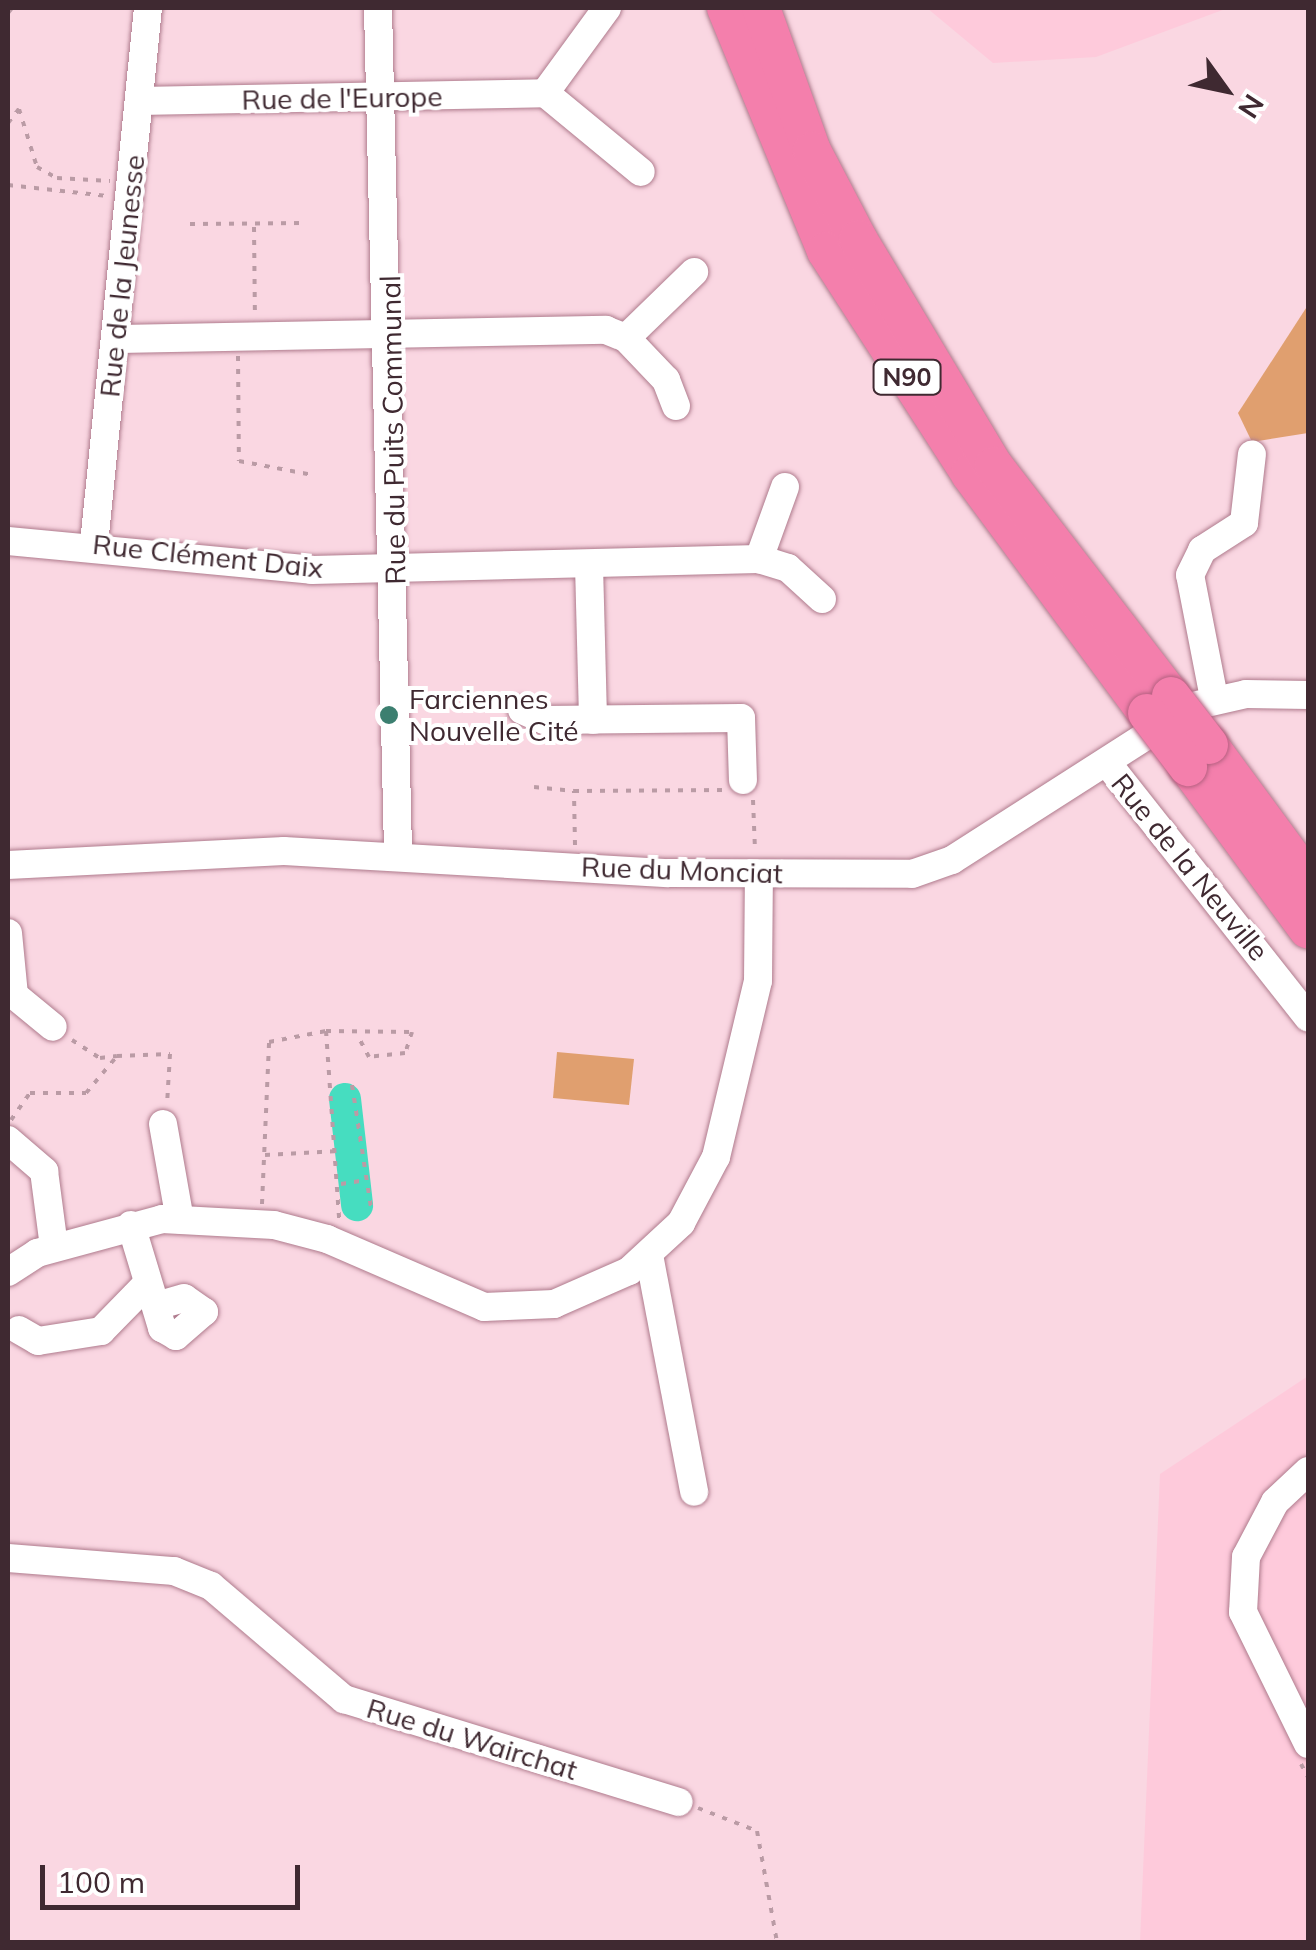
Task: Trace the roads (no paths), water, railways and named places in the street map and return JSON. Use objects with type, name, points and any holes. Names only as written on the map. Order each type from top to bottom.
[{"type":"highway","name":"N90","points":[[726,8],[826,251],[970,474],[1159,704]]},
{"type":"highway","name":"N90","points":[[762,8],[787,83],[858,239],[994,466],[1198,756],[1308,930]]},
{"type":"highway","points":[[773,8],[787,83]]},
{"type":"highway","name":"N90","points":[[1198,756],[1308,880]]},
{"type":"street","name":"Rue de la Jeunesse","points":[[94,544],[119,339],[148,8]]},
{"type":"street","name":"Rue du Puits Communal","points":[[378,8],[387,98],[398,854]]},
{"type":"street","points":[[607,8],[545,92],[640,172]]},
{"type":"street","name":"Rue de l'Europe","points":[[140,102],[545,92]]},
{"type":"street","points":[[626,338],[694,272]]},
{"type":"street","points":[[119,339],[606,330],[626,338],[666,380],[676,406]]},
{"type":"street","points":[[1252,454],[1244,523],[1202,550],[1190,575],[1214,698],[1308,696]]},
{"type":"street","points":[[759,559],[785,487]]},
{"type":"street","name":"Rue Clément Daix","points":[[8,541],[94,544],[312,570],[759,559],[788,568],[822,599]]},
{"type":"street","points":[[589,565],[592,720]]},
{"type":"street","name":"Rue du Monciat","points":[[8,865],[152,854],[398,854],[576,867],[759,874],[926,872],[1214,698]]},
{"type":"street","points":[[522,710],[592,720],[741,718],[743,780]]},
{"type":"street","name":"Rue de la Neuville","points":[[1108,764],[1308,1017]]},
{"type":"street","points":[[8,1272],[54,1247],[130,1225],[180,1220],[262,1224],[334,1242],[464,1302],[502,1309],[586,1292],[650,1255],[695,1203],[716,1157],[758,981],[759,874]]},
{"type":"street","points":[[8,933],[14,994],[53,1028]]},
{"type":"street","points":[[163,1124],[180,1220]]},
{"type":"street","points":[[8,1140],[44,1172],[54,1247]]},
{"type":"street","points":[[12,1326],[38,1340],[101,1331],[152,1296],[130,1225]]},
{"type":"street","points":[[650,1255],[694,1492]]},
{"type":"street","points":[[1308,1471],[1275,1502],[1246,1557],[1243,1612],[1308,1744]]},
{"type":"street","name":"Rue du Wairchat","points":[[8,1558],[174,1571],[211,1586],[344,1699],[679,1802]]},
{"type":"waterway","points":[[345,1099],[357,1205]]},
{"type":"place","name":"Farciennes Nouvelle Cité","points":[[389,715]]}]
